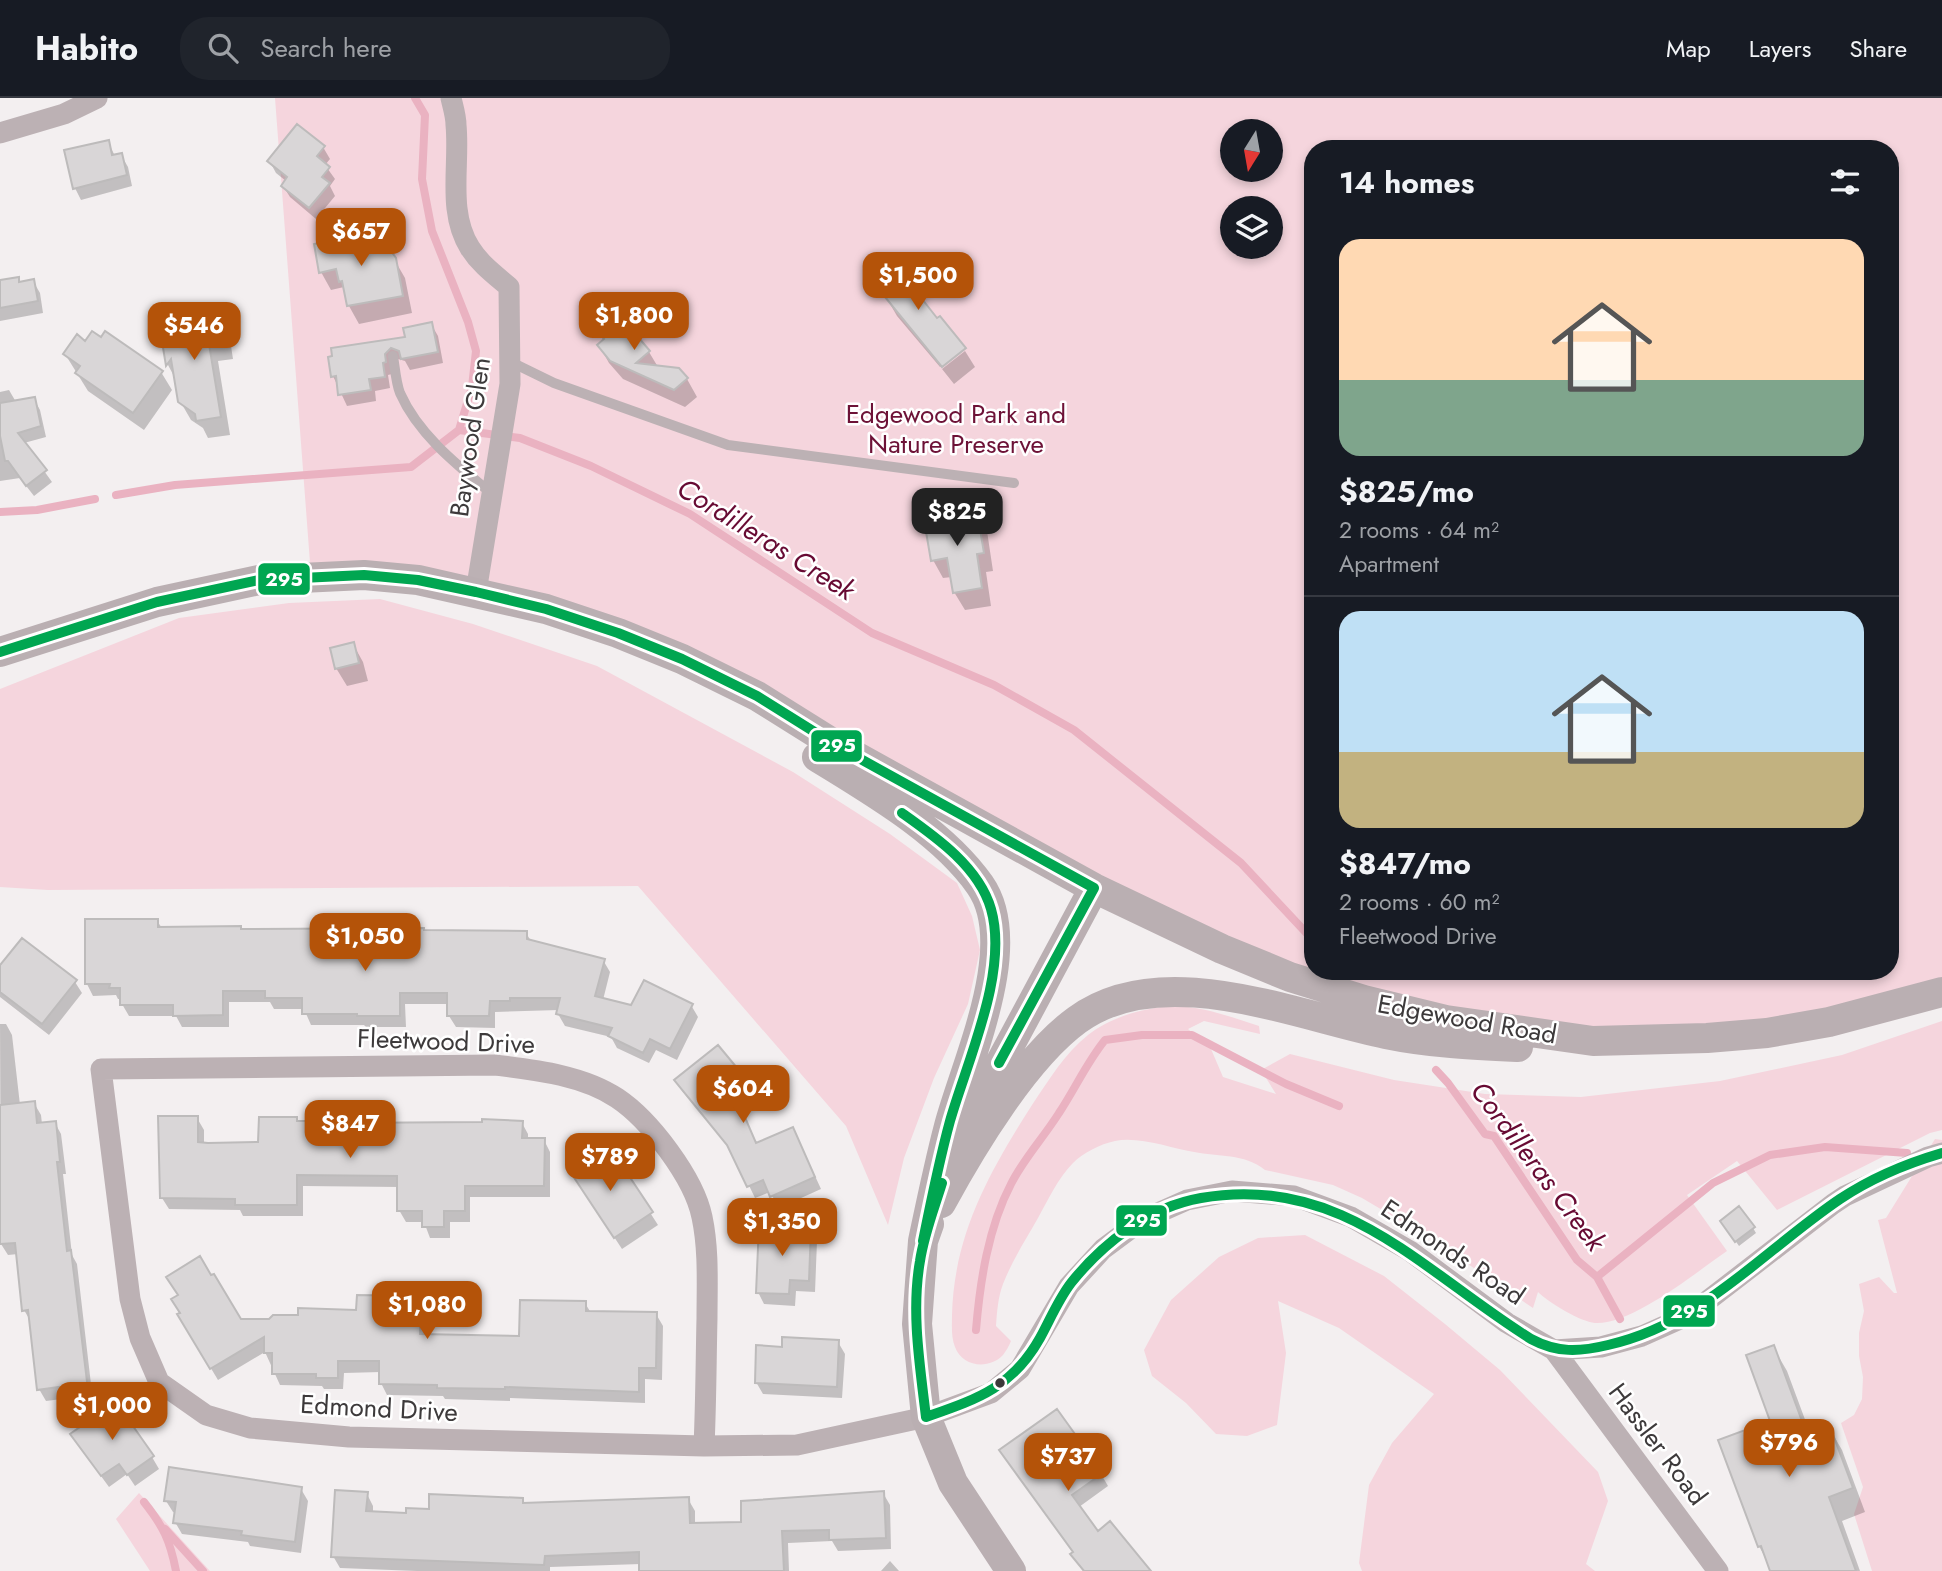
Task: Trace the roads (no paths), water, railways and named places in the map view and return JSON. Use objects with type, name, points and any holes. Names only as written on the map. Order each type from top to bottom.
[{"type":"main road","name":"Edgewood Road","points":[[0,652],[157,602],[259,580],[364,575],[418,580],[546,609],[618,633],[682,659],[758,696],[837,747],[1094,888],[1222,950],[1290,977],[1364,1000],[1446,1020],[1593,1041],[1707,1038],[1767,1033],[1829,1022],[1942,992]]},
{"type":"main road","points":[[618,633],[882,799],[943,846],[981,887],[990,907],[995,928],[993,973],[950,1125],[923,1241],[917,1324],[926,1418],[953,1483],[1011,1571]]},
{"type":"main road","points":[[923,1241],[964,1128],[1094,888]]},
{"type":"main road","points":[[923,1241],[961,1166],[1010,1094],[1048,1047],[1079,1018],[1128,996],[1157,990],[1187,991],[1339,1021],[1385,1034],[1477,1045],[1529,1048],[1593,1041]]},
{"type":"street","points":[[0,133],[64,114],[97,98]]},
{"type":"street","name":"Baywood Glen","points":[[451,98],[456,125],[457,203],[462,234],[488,270],[509,287],[510,384],[476,592]]},
{"type":"street","name":"Fleetwood Drive","points":[[101,1069],[495,1065],[541,1071],[582,1082],[616,1097],[645,1121],[688,1179],[702,1216],[708,1259],[704,1446]]},
{"type":"street","name":"Edmond Drive","points":[[101,1069],[131,1299],[140,1338],[159,1382],[206,1415],[250,1428],[349,1437],[704,1446],[797,1445],[926,1418]]},
{"type":"street","points":[[1554,1350],[1601,1347],[1642,1336],[1689,1315],[1839,1200],[1928,1157],[1942,1153]]},
{"type":"street","name":"Edmonds Road","points":[[926,1418],[991,1393],[1020,1369],[1069,1286],[1103,1249],[1142,1220],[1188,1200],[1232,1191],[1294,1196],[1351,1217],[1410,1251],[1507,1323],[1554,1350]]},
{"type":"street","name":"Hassler Road","points":[[1554,1350],[1718,1571]]},
{"type":"lane","points":[[393,356],[399,392],[419,425],[465,471],[492,486]]},
{"type":"lane","points":[[511,362],[554,383],[727,445],[1014,483]]},
{"type":"waterway","points":[[415,98],[425,115],[422,179],[432,231],[468,322],[476,351],[472,387],[459,430]]},
{"type":"waterway","name":"Cordilleras Creek","points":[[116,495],[175,485],[411,467],[459,430],[520,438],[591,466],[690,514],[872,633],[994,685],[1074,730],[1241,863],[1304,930]]},
{"type":"waterway","name":"Cordilleras Creek","points":[[0,512],[37,510],[95,499]]},
{"type":"waterway","points":[[976,1330],[986,1256],[1003,1201],[1022,1165],[1105,1040],[1142,1035],[1192,1035],[1286,1084],[1339,1106]]},
{"type":"waterway","name":"Cordilleras Creek","points":[[1436,1070],[1485,1134],[1494,1136],[1577,1260],[1597,1277],[1620,1319]]},
{"type":"waterway","name":"Cordilleras Creek","points":[[1597,1277],[1713,1183],[1770,1155],[1825,1147],[1907,1153]]},
{"type":"waterway","points":[[144,1502],[165,1534],[176,1571]]},
{"type":"waterway","points":[[165,1529],[203,1571]]},
{"type":"park label","name":"Edgewood Park and Nature Preserve","points":[[956,429]]}]
